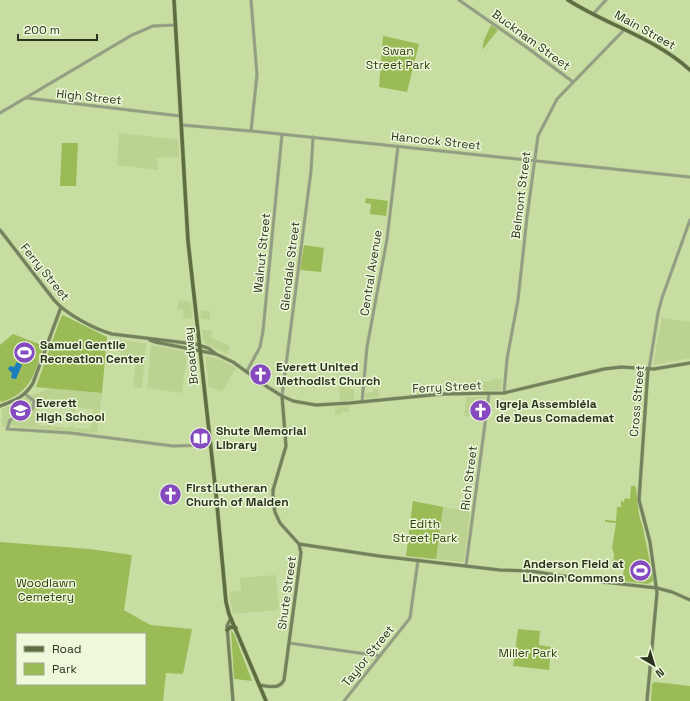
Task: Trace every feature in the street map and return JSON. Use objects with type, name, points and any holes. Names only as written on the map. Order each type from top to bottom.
[{"type":"main road","name":"Broadway","points":[[174,0],[188,241],[211,445],[226,602],[231,618],[266,701]]},
{"type":"main road","name":"Main Street","points":[[568,0],[663,49],[690,70]]},
{"type":"main road","name":"Ferry Street","points":[[0,230],[61,308],[107,333],[150,340],[195,344],[208,348],[247,371],[282,396],[316,405],[442,394],[504,393],[604,368],[666,368],[690,363]]},
{"type":"main road","points":[[0,406],[15,401],[25,394],[33,383],[61,308]]},
{"type":"main road","name":"Ferry Street","points":[[150,340],[216,354]]},
{"type":"main road","name":"Cross Street","points":[[647,701],[657,588],[650,542],[639,500],[648,369]]},
{"type":"main road","name":"Shute Street","points":[[259,685],[276,687],[282,683],[285,675],[301,559],[300,544],[280,523],[275,512],[273,502],[273,490],[286,446],[282,396]]},
{"type":"main road","points":[[300,544],[368,555],[466,566],[530,571],[657,588],[672,592],[690,600]]},
{"type":"main road","points":[[231,618],[227,624],[227,630],[233,701]]},
{"type":"main road","points":[[227,630],[231,627],[236,628]]},
{"type":"street","points":[[251,0],[257,75],[251,131]]},
{"type":"street","name":"Bucknam Street","points":[[459,0],[530,49],[573,82]]},
{"type":"street","points":[[593,14],[606,0]]},
{"type":"street","points":[[0,113],[106,50],[146,29],[156,26],[175,25]]},
{"type":"street","name":"Belmont Street","points":[[504,393],[507,360],[518,300],[536,140],[557,99],[624,29]]},
{"type":"street","name":"High Street","points":[[27,98],[180,116]]},
{"type":"street","name":"Hancock Street","points":[[181,125],[690,176]]},
{"type":"street","name":"Walnut Street","points":[[247,371],[260,347],[263,331],[282,134]]},
{"type":"street","name":"Glendale Street","points":[[282,396],[311,171],[313,138]]},
{"type":"street","name":"Central Avenue","points":[[362,402],[367,347],[387,239],[398,146]]},
{"type":"street","name":"Cross Street","points":[[648,369],[662,298],[690,220]]},
{"type":"street","points":[[25,394],[30,400],[34,401],[32,408],[10,420],[7,429],[38,430],[110,437],[173,446],[211,445]]},
{"type":"street","name":"Rich Street","points":[[466,566],[489,394]]},
{"type":"street","name":"Taylor Street","points":[[344,701],[410,616],[418,560]]},
{"type":"street","points":[[289,643],[380,656]]},
{"type":"shaded area","points":[[119,133],[178,139],[179,157],[157,158],[158,170],[117,165]]},
{"type":"shaded area","points":[[179,300],[191,302],[192,318],[183,319],[184,310],[177,309]]},
{"type":"shaded area","points":[[200,310],[210,311],[210,320],[201,319]]},
{"type":"shaded area","points":[[662,318],[690,322],[690,358],[653,365]]},
{"type":"shaded area","points":[[202,330],[212,331],[211,338],[230,346],[227,354],[206,344],[203,340]]},
{"type":"shaded area","points":[[116,339],[146,344],[142,388],[133,387],[136,359],[120,357],[121,352],[115,351]]},
{"type":"shaded area","points":[[151,345],[187,352],[182,393],[147,388]]},
{"type":"shaded area","points":[[207,356],[223,361],[236,368],[222,391],[209,387]]},
{"type":"shaded area","points":[[502,379],[501,390],[473,391],[474,381],[491,382],[491,380]]},
{"type":"shaded area","points":[[339,387],[350,387],[350,389],[354,389],[354,400],[340,401]]},
{"type":"shaded area","name":"Everett High School","points":[[51,388],[102,393],[97,433],[20,427],[6,424],[2,428],[2,409],[15,404],[29,395],[30,396]],"holes":[[[39,405],[71,408],[71,411],[75,412],[76,408],[93,409],[91,429],[74,428],[70,426],[69,428],[50,426],[50,423],[47,423],[46,426],[38,425]]]},
{"type":"shaded area","points":[[373,389],[378,389],[380,397],[364,398],[365,393],[373,392]]},
{"type":"shaded area","points":[[466,397],[485,397],[483,414],[475,413],[474,416],[464,416]]},
{"type":"shaded area","points":[[348,406],[349,412],[342,411],[342,414],[335,415],[335,407]]},
{"type":"shaded area","points":[[413,501],[470,512],[464,562],[406,556]]},
{"type":"shaded area","points":[[276,575],[279,610],[233,614],[229,592],[241,591],[240,578]]},
{"type":"green space","points":[[491,25],[498,30],[482,50],[484,40]]},
{"type":"green space","name":"Swan Street Park","points":[[384,36],[419,44],[407,92],[379,87]]},
{"type":"green space","points":[[62,143],[78,143],[76,186],[60,186]]},
{"type":"green space","points":[[366,198],[388,201],[386,216],[370,214],[371,204],[365,203]]},
{"type":"green space","points":[[304,245],[324,248],[321,272],[300,270]]},
{"type":"green space","points":[[63,315],[107,337],[102,393],[36,387]]},
{"type":"green space","points":[[13,334],[44,346],[34,373],[26,387],[12,398],[2,402],[0,401],[0,345]]},
{"type":"green space","points":[[631,486],[635,486],[636,488],[639,515],[653,578],[653,581],[648,584],[622,581],[624,569],[613,567],[614,554],[612,548],[616,523],[605,522],[605,520],[616,521],[617,507],[621,507],[621,501],[624,502],[625,498],[630,499]]},
{"type":"green space","name":"Edith Street Park","points":[[413,501],[443,507],[436,559],[406,556]]},
{"type":"green space","name":"Woodlawn Cemetery","points":[[0,542],[90,549],[132,555],[124,610],[151,625],[192,629],[183,674],[166,673],[163,701],[0,701]]},
{"type":"green space","name":"Miller Park","points":[[518,629],[540,631],[539,645],[551,647],[549,670],[513,666]]},
{"type":"green space","points":[[231,630],[234,634],[252,681],[234,678]]},
{"type":"green space","points":[[655,682],[690,686],[690,701],[651,701],[652,684]]},
{"type":"water","points":[[17,362],[22,365],[16,379],[11,378],[12,373],[8,369],[10,366],[14,367]]},
{"type":"place","name":"Samuel Gentile Recreation Center","points":[[25,352]]},
{"type":"place","name":"Everett United Methodist Church","points":[[261,374]]},
{"type":"place","name":"Everett High School","points":[[20,410]]},
{"type":"place","name":"Igreja Assembléia de Deus Comademat","points":[[481,411]]},
{"type":"place","name":"Shute Memorial Library","points":[[200,438]]},
{"type":"place","name":"First Lutheran Church of Malden","points":[[171,495]]},
{"type":"place","name":"Anderson Field at Lincoln Commons","points":[[640,571]]}]
